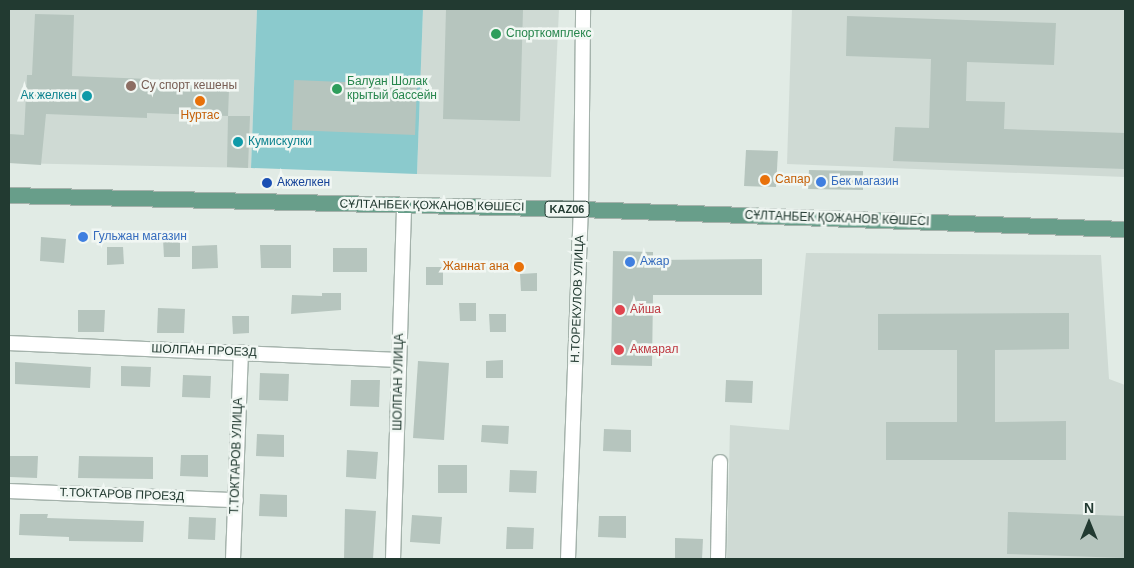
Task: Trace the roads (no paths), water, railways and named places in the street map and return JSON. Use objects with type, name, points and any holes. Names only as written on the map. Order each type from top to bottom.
[{"type":"main road","name":"СҰЛТАНБЕК ҚОЖАНОВ КӨШЕСІ","points":[[9,195],[581,210],[1125,229]]},
{"type":"street","name":"Н.ТОРЕКУЛОВ УЛИЦА","points":[[568,559],[581,210],[583,9]]},
{"type":"street","name":"ШОЛПАН УЛИЦА","points":[[393,559],[404,205]]},
{"type":"street","name":"ШОЛПАН ПРОЕЗД","points":[[9,343],[398,360]]},
{"type":"street","name":"Т.ТОКТАРОВ УЛИЦА","points":[[233,559],[241,352]]},
{"type":"street","points":[[718,559],[720,462]]},
{"type":"street","name":"Т.ТОКТАРОВ ПРОЕЗД","points":[[9,491],[236,500]]},
{"type":"water","name":"Балуан Шолак крытый бассейн","points":[[257,9],[423,9],[417,174],[251,168]]},
{"type":"place","name":"Спорткомплекс","points":[[496,34]]},
{"type":"place","name":"Су спорт кешены","points":[[131,86]]},
{"type":"place","name":"Балуан Шолак крытый бассейн","points":[[337,89]]},
{"type":"place","name":"Ак желкен","points":[[87,96]]},
{"type":"place","name":"Нуртас","points":[[200,101]]},
{"type":"place","name":"Кумискулки","points":[[238,142]]},
{"type":"place","name":"Сапар","points":[[765,180]]},
{"type":"place","name":"Бек магазин","points":[[821,182]]},
{"type":"place","name":"Акжелкен","points":[[267,183]]},
{"type":"place","name":"Гульжан магазин","points":[[83,237]]},
{"type":"place","name":"Ажар","points":[[630,262]]},
{"type":"place","name":"Жаннат ана","points":[[519,267]]},
{"type":"place","name":"Айша","points":[[620,310]]},
{"type":"place","name":"Акмарал","points":[[619,350]]}]
